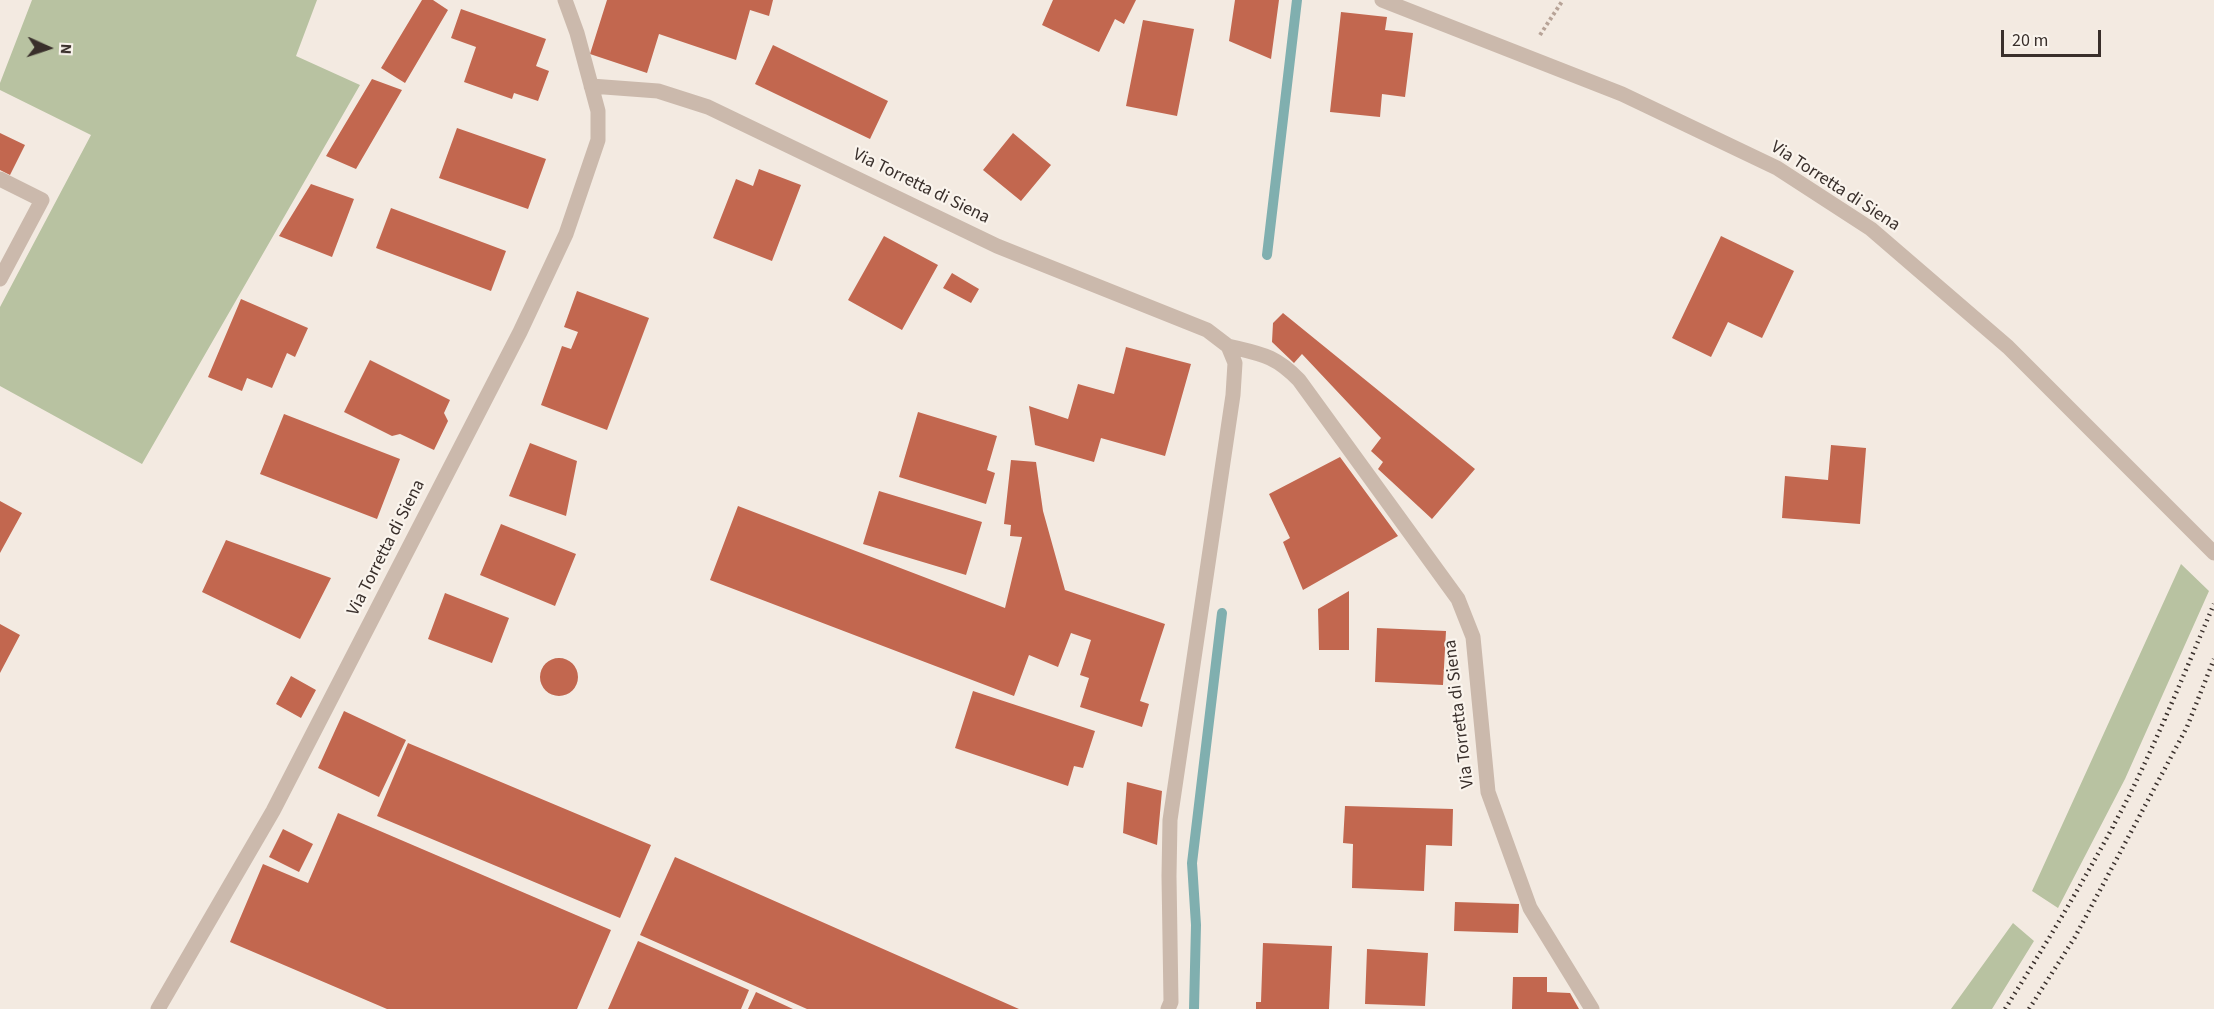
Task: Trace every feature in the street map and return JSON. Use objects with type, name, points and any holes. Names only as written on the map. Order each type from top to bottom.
[{"type":"street","name":"Via Torretta di Siena","points":[[158,1009],[273,811],[520,332],[566,234],[598,140],[598,111],[577,33],[564,0]]},
{"type":"street","name":"Via Torretta di Siena","points":[[1382,0],[1622,94],[1777,168],[1871,229],[2008,347],[2209,548]]},
{"type":"street","name":"Via Torretta di Siena","points":[[591,86],[658,91],[708,107],[997,246],[1207,330],[1228,346],[1266,355],[1284,364],[1299,380],[1458,599],[1473,637],[1488,792],[1530,909],[1592,1009]]},
{"type":"street","points":[[0,179],[42,200],[0,279]]},
{"type":"street","points":[[1168,1009],[1171,1002],[1168,876],[1170,820],[1233,395],[1235,363],[1228,346]]},
{"type":"path","points":[[1527,56],[1563,0]]},
{"type":"green space","points":[[32,0],[317,0],[296,56],[360,85],[142,464],[0,386],[0,307],[91,135],[0,90],[0,83]]},
{"type":"green space","points":[[2181,564],[2209,591],[2125,779],[2058,908],[2032,891]]},
{"type":"green space","points":[[2013,923],[2034,941],[1992,1009],[1951,1009]]},
{"type":"building","points":[[422,0],[433,0],[448,10],[405,83],[381,68]]},
{"type":"building","points":[[607,0],[773,0],[769,16],[750,10],[736,60],[659,34],[647,73],[590,54]]},
{"type":"building","points":[[1053,0],[1136,0],[1124,24],[1115,19],[1099,52],[1042,25]]},
{"type":"building","points":[[1235,0],[1279,0],[1271,59],[1229,41]]},
{"type":"building","points":[[461,9],[546,39],[536,66],[549,71],[538,101],[514,93],[512,99],[464,82],[476,47],[451,38]]},
{"type":"building","points":[[1341,12],[1387,17],[1385,30],[1413,33],[1405,97],[1382,94],[1380,117],[1330,112]]},
{"type":"building","points":[[1143,20],[1194,29],[1177,116],[1126,106]]},
{"type":"building","points":[[773,45],[888,101],[870,139],[755,84]]},
{"type":"building","points":[[372,79],[402,90],[356,169],[326,156]]},
{"type":"building","points":[[457,128],[546,159],[528,209],[439,178]]},
{"type":"building","points":[[0,133],[25,145],[10,175],[0,170]]},
{"type":"building","points":[[1013,133],[1051,165],[1021,201],[983,170]]},
{"type":"building","points":[[759,169],[801,185],[772,261],[713,238],[736,179],[753,186]]},
{"type":"building","points":[[311,184],[354,199],[332,257],[279,236]]},
{"type":"building","points":[[391,208],[506,251],[491,291],[376,248]]},
{"type":"building","points":[[884,236],[938,265],[902,330],[848,300]]},
{"type":"building","points":[[1721,236],[1794,271],[1762,338],[1728,322],[1711,357],[1672,338]]},
{"type":"building","points":[[952,273],[979,289],[971,303],[943,288]]},
{"type":"building","points":[[577,291],[649,318],[607,430],[541,405],[562,346],[571,349],[578,332],[564,327]]},
{"type":"building","points":[[241,299],[308,328],[295,357],[287,353],[272,388],[247,378],[242,391],[208,377]]},
{"type":"building","points":[[1283,313],[1475,469],[1432,519],[1378,469],[1383,462],[1371,451],[1381,438],[1302,354],[1294,363],[1272,342],[1273,323]]},
{"type":"building","points":[[1126,347],[1191,364],[1165,456],[1101,438],[1094,462],[1035,445],[1029,406],[1068,419],[1078,384],[1114,394]]},
{"type":"building","points":[[370,360],[450,400],[444,413],[448,421],[434,450],[400,434],[392,436],[344,412]]},
{"type":"building","points":[[918,412],[997,436],[987,470],[995,473],[986,504],[899,477]]},
{"type":"building","points":[[284,414],[400,459],[377,519],[260,474]]},
{"type":"building","points":[[530,443],[577,461],[566,516],[509,496]]},
{"type":"building","points":[[1831,445],[1866,448],[1860,524],[1782,518],[1785,476],[1828,480]]},
{"type":"building","points":[[1340,457],[1398,536],[1303,590],[1283,542],[1290,538],[1269,494]]},
{"type":"building","points":[[1011,460],[1036,462],[1043,511],[1065,590],[1165,624],[1140,701],[1149,704],[1142,727],[1080,707],[1089,678],[1080,675],[1091,640],[1071,633],[1058,667],[1029,655],[1014,696],[710,580],[738,506],[1005,608],[1022,537],[1010,536],[1011,525],[1004,524]]},
{"type":"building","points":[[879,491],[982,522],[966,575],[863,544]]},
{"type":"building","points":[[0,501],[22,513],[0,553]]},
{"type":"building","points":[[501,524],[576,554],[555,606],[480,575]]},
{"type":"building","points":[[226,540],[331,578],[300,639],[202,592]]},
{"type":"building","points":[[1349,591],[1349,650],[1319,650],[1318,609]]},
{"type":"building","points":[[445,593],[509,618],[492,663],[428,639]]},
{"type":"building","points":[[0,624],[20,635],[0,673]]},
{"type":"building","points":[[1377,628],[1446,631],[1443,685],[1375,682]]},
{"type":"building","points":[[559,658],[573,663],[578,677],[573,691],[559,696],[545,691],[540,677],[545,663]]},
{"type":"building","points":[[291,676],[316,690],[301,718],[276,704]]},
{"type":"building","points":[[973,691],[1095,731],[1083,768],[1074,766],[1068,786],[955,748]]},
{"type":"building","points":[[344,711],[406,740],[379,797],[318,768]]},
{"type":"building","points":[[408,743],[651,845],[620,918],[377,816]]},
{"type":"building","points":[[1127,782],[1162,791],[1157,845],[1123,833]]},
{"type":"building","points":[[1345,806],[1453,809],[1452,846],[1426,845],[1424,891],[1352,888],[1353,844],[1343,843]]},
{"type":"building","points":[[338,813],[611,930],[577,1009],[387,1009],[230,942],[263,864],[308,883]]},
{"type":"building","points":[[283,829],[313,844],[299,872],[269,857]]},
{"type":"building","points":[[675,857],[1019,1009],[807,1009],[640,935]]},
{"type":"building","points":[[1455,902],[1519,904],[1518,933],[1454,931]]},
{"type":"building","points":[[638,941],[749,990],[741,1009],[608,1009]]},
{"type":"building","points":[[1263,943],[1332,946],[1329,1009],[1256,1009],[1256,1002],[1261,1002]]},
{"type":"building","points":[[1367,949],[1428,953],[1425,1006],[1365,1004]]},
{"type":"building","points":[[1513,977],[1547,977],[1547,992],[1570,993],[1579,1009],[1512,1009]]},
{"type":"building","points":[[756,992],[793,1009],[748,1009]]},
{"type":"waterway","points":[[1267,255],[1297,0]]},
{"type":"waterway","points":[[1194,1009],[1196,925],[1192,863],[1222,613]]},
{"type":"railway","points":[[2005,1009],[2068,906],[2127,800],[2214,604]]},
{"type":"railway","points":[[2029,1009],[2075,937],[2187,727],[2214,659]]}]
